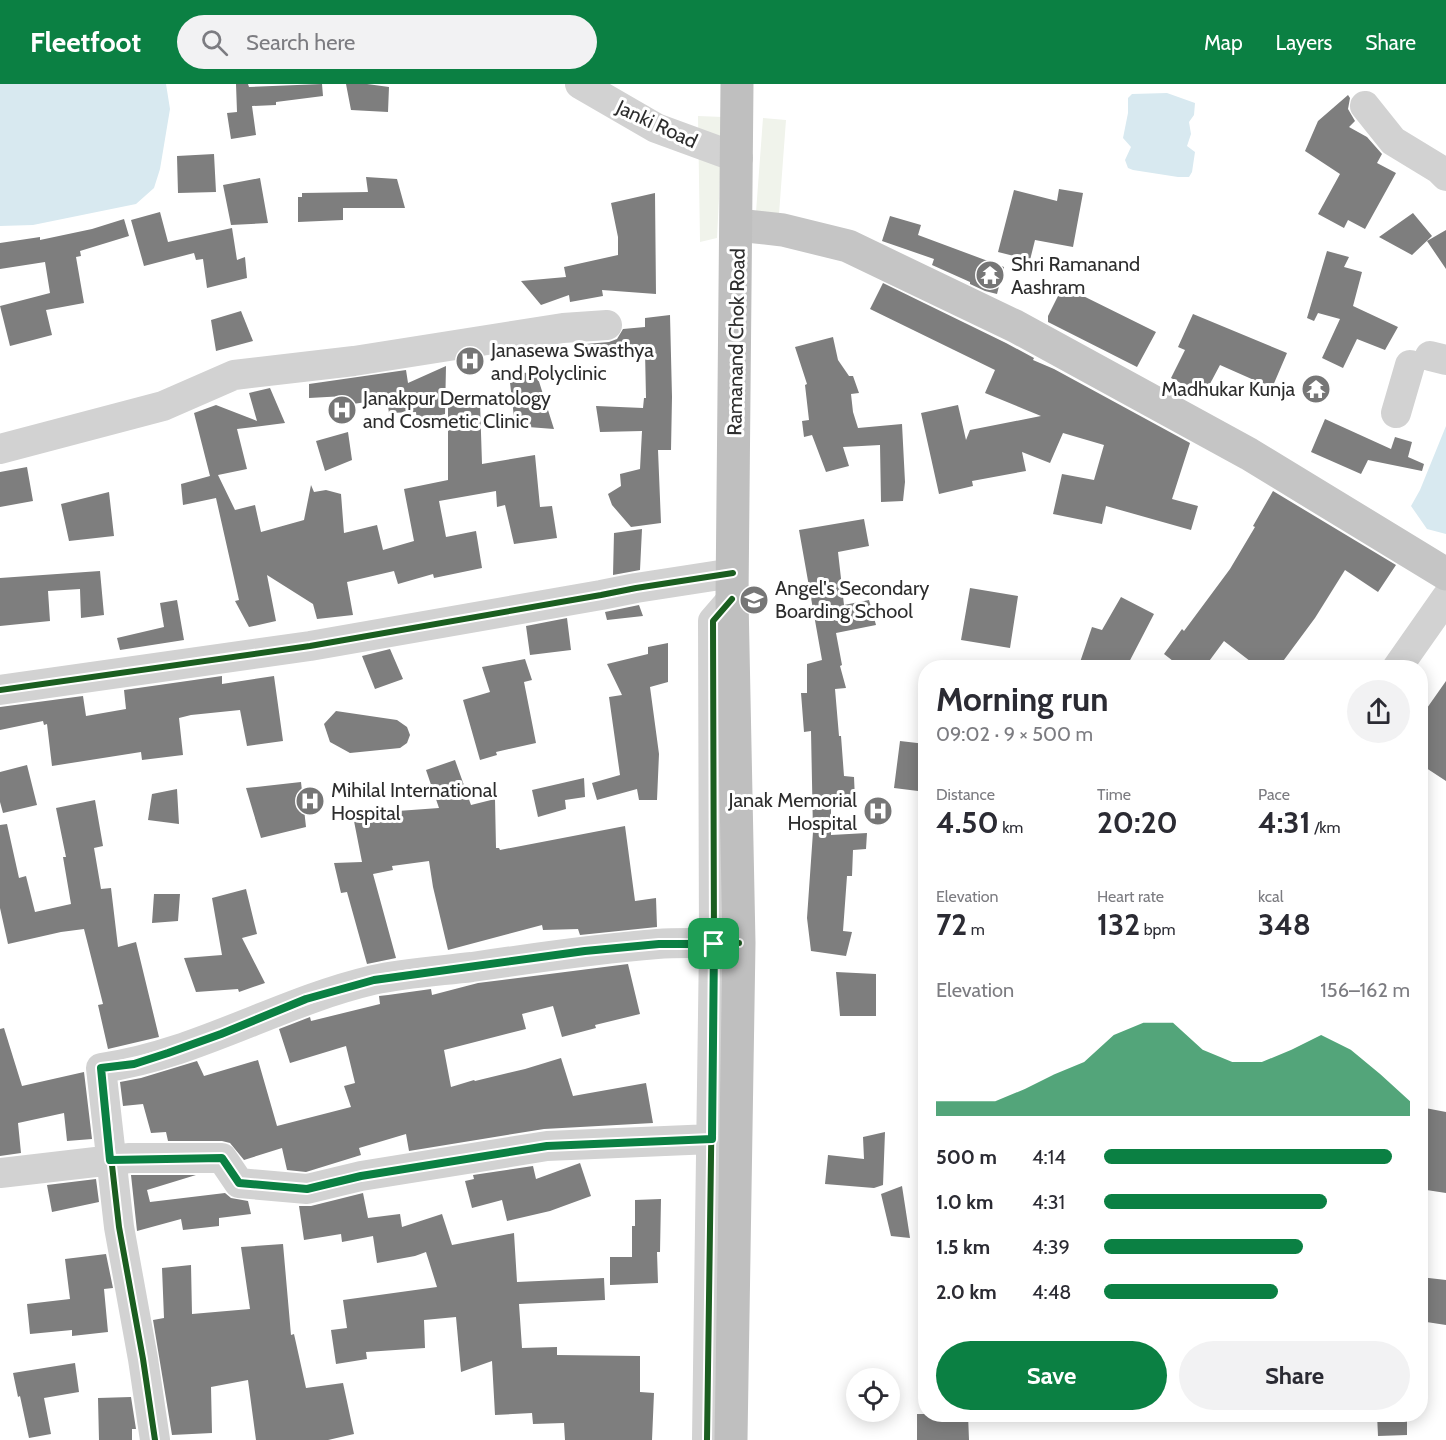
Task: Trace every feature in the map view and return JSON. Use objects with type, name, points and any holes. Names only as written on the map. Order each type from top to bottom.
[{"type":"highway","name":"Ramanand Chok Road","points":[[731,1440],[726,944],[733,586],[737,84]]},
{"type":"main road","points":[[737,225],[783,230],[848,246],[1015,326],[1249,454],[1446,574]]},
{"type":"street","name":"Janki Road","points":[[580,84],[656,128],[738,158]]},
{"type":"street","points":[[1365,106],[1393,141],[1439,169],[1446,176]]},
{"type":"street","points":[[0,449],[163,405],[234,375],[354,361],[563,328],[607,325]]},
{"type":"street","points":[[1395,413],[1428,360]]},
{"type":"street","points":[[0,690],[310,646],[636,588],[733,586]]},
{"type":"street","points":[[1403,660],[1446,598]]},
{"type":"street","points":[[155,1440],[119,1227],[101,1068],[145,1060],[221,1034],[306,999],[374,980],[585,951],[659,944],[726,944],[712,1139],[707,1440]]},
{"type":"street","points":[[0,1173],[110,1160],[222,1158],[239,1183],[307,1189],[361,1176],[547,1146],[712,1139]]},
{"type":"shaded area","points":[[0,84],[166,84],[170,109],[160,169],[154,188],[136,204],[33,225],[0,226]]},
{"type":"shaded area","points":[[1167,93],[1195,103],[1194,115],[1189,122],[1191,134],[1187,146],[1195,152],[1189,177],[1133,170],[1128,168],[1125,160],[1131,147],[1123,138],[1128,113],[1128,98],[1132,94]]},
{"type":"shaded area","points":[[698,116],[723,117],[717,238],[700,242]]},
{"type":"shaded area","points":[[763,118],[786,120],[777,241],[754,239]]},
{"type":"shaded area","points":[[1446,426],[1446,534],[1427,529],[1411,506],[1420,490]]},
{"type":"building","points":[[236,84],[248,84],[249,87],[322,84],[323,96],[276,102],[276,105],[252,106],[256,135],[231,139],[227,113],[237,112]]},
{"type":"building","points":[[346,84],[389,87],[388,112],[351,110]]},
{"type":"building","points":[[1348,95],[1350,98],[1348,109],[1355,121],[1349,127],[1367,137],[1382,154],[1377,163],[1396,173],[1365,229],[1348,220],[1344,228],[1318,214],[1340,174],[1305,151],[1318,121]]},
{"type":"building","points":[[214,154],[216,192],[178,193],[177,156]]},
{"type":"building","points":[[366,177],[397,179],[405,208],[343,208],[343,220],[298,222],[298,197],[302,197],[302,193],[368,192]]},
{"type":"building","points":[[260,178],[268,223],[231,225],[223,185]]},
{"type":"building","points":[[1059,189],[1083,193],[1073,247],[1035,240],[1030,260],[998,252],[1014,190],[1057,201]]},
{"type":"building","points":[[655,193],[656,294],[602,290],[603,296],[570,302],[569,295],[541,305],[521,281],[566,277],[564,267],[618,255],[618,237],[611,203]]},
{"type":"building","points":[[160,212],[168,242],[232,228],[237,260],[245,257],[247,278],[207,288],[203,259],[196,260],[194,253],[144,266],[131,220]]},
{"type":"building","points":[[1413,213],[1432,236],[1412,255],[1379,237]]},
{"type":"building","points":[[890,216],[921,225],[918,235],[1004,267],[997,294],[985,291],[932,265],[934,259],[882,241]]},
{"type":"building","points":[[124,219],[129,236],[80,251],[81,256],[76,257],[84,303],[46,310],[52,335],[10,346],[0,306],[50,293],[45,262],[0,269],[0,243],[40,237],[40,240],[92,229]]},
{"type":"building","points":[[1446,230],[1446,269],[1427,241]]},
{"type":"building","points":[[1327,251],[1349,257],[1344,267],[1362,272],[1353,306],[1398,327],[1385,350],[1357,339],[1343,368],[1322,358],[1340,319],[1318,313],[1314,321],[1307,318]]},
{"type":"building","points":[[883,283],[1006,343],[1034,358],[1033,360],[1054,369],[1190,443],[1172,499],[1198,506],[1191,530],[1106,506],[1102,524],[1053,514],[1062,474],[1094,480],[1104,445],[1063,433],[1050,463],[1022,452],[1026,471],[972,481],[973,486],[939,494],[921,413],[958,405],[966,440],[970,430],[1041,416],[985,393],[995,370],[870,309]]},
{"type":"building","points":[[1063,286],[1156,332],[1137,367],[1048,322],[1048,316]]},
{"type":"building","points":[[241,311],[253,341],[216,351],[211,320]]},
{"type":"building","points":[[1193,314],[1287,353],[1272,388],[1220,365],[1204,395],[1171,378],[1185,350],[1178,347]]},
{"type":"building","points":[[670,315],[671,450],[658,450],[661,523],[631,527],[612,505],[608,494],[621,486],[620,474],[640,469],[642,431],[600,432],[596,406],[643,408],[644,398],[646,398],[645,351],[584,357],[574,345],[609,342],[617,339],[623,329],[645,327],[645,318]]},
{"type":"building","points":[[833,337],[838,360],[849,376],[853,376],[859,393],[851,394],[858,428],[902,424],[905,482],[903,501],[881,502],[880,445],[843,447],[849,466],[826,472],[812,435],[804,437],[802,421],[809,420],[805,385],[807,384],[795,347]]},
{"type":"building","points":[[446,366],[445,414],[417,421],[416,412],[389,413],[387,399],[346,405],[345,396],[309,398],[309,384],[406,370],[408,383]]},
{"type":"building","points":[[536,372],[554,429],[515,426],[509,374]]},
{"type":"building","points":[[270,388],[285,423],[237,429],[247,469],[218,475],[235,510],[255,505],[261,532],[304,520],[311,485],[314,492],[326,490],[341,494],[344,533],[377,525],[383,550],[414,541],[404,489],[448,480],[448,404],[480,402],[482,464],[535,455],[540,507],[552,506],[557,538],[514,544],[505,505],[497,507],[496,491],[439,501],[446,537],[476,531],[482,568],[434,578],[433,574],[398,584],[394,571],[347,582],[353,615],[317,619],[313,604],[267,575],[276,621],[249,627],[235,601],[239,600],[216,498],[183,505],[181,484],[210,476],[194,413],[216,405],[257,421],[249,393]]},
{"type":"building","points":[[1325,419],[1391,449],[1395,437],[1412,442],[1408,457],[1424,464],[1422,471],[1368,460],[1361,474],[1311,452]]},
{"type":"building","points":[[348,432],[352,460],[325,471],[316,441]]},
{"type":"building","points":[[27,467],[33,501],[0,507],[0,472]]},
{"type":"building","points":[[1273,491],[1396,565],[1378,592],[1345,570],[1315,618],[1284,660],[1249,660],[1224,641],[1210,660],[1172,660],[1164,654],[1230,569],[1255,527],[1253,526]]},
{"type":"building","points":[[109,492],[114,536],[69,541],[61,504]]},
{"type":"building","points":[[864,519],[869,546],[838,552],[844,605],[869,600],[876,625],[836,633],[842,665],[840,666],[846,688],[835,689],[839,736],[841,736],[844,776],[854,777],[855,800],[831,805],[831,835],[867,833],[866,849],[853,850],[852,876],[847,876],[843,931],[852,932],[846,956],[811,951],[807,918],[813,832],[811,731],[804,732],[801,693],[807,693],[807,664],[822,660],[799,530]]},
{"type":"building","points":[[642,529],[640,570],[613,575],[614,533]]},
{"type":"building","points":[[100,571],[104,615],[81,618],[80,589],[48,591],[50,621],[0,626],[0,578]]},
{"type":"building","points":[[970,588],[1018,596],[1010,648],[961,640]]},
{"type":"building","points":[[1121,597],[1154,614],[1130,660],[1081,660],[1092,627],[1102,630]]},
{"type":"building","points":[[177,600],[184,640],[120,650],[117,638],[164,627],[160,603]]},
{"type":"building","points":[[639,605],[643,616],[607,620],[605,612]]},
{"type":"building","points":[[567,618],[571,650],[530,655],[526,626]]},
{"type":"building","points":[[668,643],[668,682],[650,687],[659,754],[657,800],[639,800],[637,789],[597,800],[592,783],[620,775],[609,697],[622,695],[607,664],[648,654],[648,647]]},
{"type":"building","points":[[390,649],[403,679],[375,689],[362,656]]},
{"type":"building","points":[[525,659],[532,680],[524,682],[536,743],[496,752],[497,755],[480,760],[463,700],[490,692],[482,667]]},
{"type":"building","points":[[222,676],[222,684],[274,676],[283,741],[247,746],[240,710],[191,715],[179,718],[183,755],[142,760],[141,752],[52,766],[47,724],[44,725],[43,721],[0,730],[0,707],[83,696],[86,716],[126,709],[124,690]]},
{"type":"building","points":[[1446,681],[1446,781],[1428,769],[1428,707]]},
{"type":"building","points":[[336,711],[397,720],[407,727],[410,735],[407,743],[400,748],[350,753],[330,742],[324,724]]},
{"type":"building","points":[[900,741],[918,743],[918,791],[894,788]]},
{"type":"building","points":[[455,760],[471,805],[495,799],[496,848],[500,850],[625,826],[635,901],[656,898],[657,927],[580,935],[578,929],[543,930],[542,925],[448,950],[429,861],[392,866],[393,870],[373,874],[396,958],[367,964],[347,892],[341,893],[334,863],[362,862],[353,816],[384,810],[384,812],[439,808],[426,770]]},
{"type":"building","points":[[27,765],[37,805],[3,813],[0,802],[0,772]]},
{"type":"building","points":[[584,778],[585,797],[565,800],[566,809],[538,817],[532,790]]},
{"type":"building","points":[[301,782],[306,827],[261,838],[246,788]]},
{"type":"building","points":[[177,789],[179,824],[148,820],[152,794]]},
{"type":"building","points":[[95,800],[103,846],[94,848],[101,889],[111,888],[118,947],[136,942],[159,1037],[108,1049],[98,1005],[103,1004],[84,929],[8,944],[0,908],[0,825],[7,824],[19,878],[26,876],[35,912],[71,904],[63,857],[66,857],[56,808]]},
{"type":"building","points":[[246,889],[257,934],[242,938],[265,983],[239,992],[238,989],[196,992],[184,958],[222,955],[212,898]]},
{"type":"building","points":[[154,894],[180,894],[178,921],[152,923]]},
{"type":"building","points":[[628,964],[640,1014],[595,1025],[596,1028],[562,1037],[553,1006],[522,1014],[526,1029],[444,1050],[451,1087],[561,1058],[573,1096],[646,1083],[653,1123],[544,1129],[409,1151],[406,1134],[359,1148],[361,1155],[306,1172],[287,1170],[282,1148],[244,1160],[230,1143],[222,1141],[168,1141],[166,1132],[151,1133],[143,1104],[123,1106],[120,1082],[197,1061],[204,1076],[258,1060],[277,1126],[351,1107],[344,1086],[355,1083],[346,1046],[290,1063],[279,1029],[310,1017],[311,1021],[380,1004],[379,996],[431,989],[432,995],[478,983]]},
{"type":"building","points":[[836,972],[876,974],[876,1016],[840,1016]]},
{"type":"building","points":[[4,1028],[22,1086],[84,1072],[92,1139],[67,1141],[64,1113],[18,1123],[21,1153],[0,1156],[0,1029]]},
{"type":"building","points":[[1428,1109],[1446,1112],[1446,1193],[1428,1190]]},
{"type":"building","points":[[885,1132],[883,1185],[874,1188],[825,1184],[828,1155],[864,1159],[863,1137]]},
{"type":"building","points":[[580,1163],[591,1196],[550,1211],[507,1221],[502,1200],[472,1208],[465,1181],[474,1179],[473,1175],[533,1166],[536,1179]]},
{"type":"building","points":[[131,1175],[196,1175],[147,1190],[150,1202],[225,1193],[231,1198],[248,1201],[251,1214],[219,1218],[219,1226],[183,1230],[181,1219],[137,1231]]},
{"type":"building","points":[[96,1179],[99,1202],[52,1212],[47,1185]]},
{"type":"building","points":[[902,1186],[910,1238],[891,1236],[881,1194]]},
{"type":"building","points":[[363,1193],[368,1218],[400,1214],[402,1227],[442,1214],[452,1245],[514,1233],[517,1282],[604,1278],[605,1300],[519,1304],[522,1348],[557,1347],[557,1355],[640,1356],[640,1392],[654,1393],[652,1440],[565,1440],[564,1423],[533,1424],[532,1413],[495,1415],[492,1361],[461,1372],[456,1317],[424,1320],[425,1348],[366,1352],[367,1359],[336,1364],[331,1330],[347,1328],[343,1300],[437,1287],[426,1252],[377,1263],[373,1236],[342,1242],[341,1234],[304,1240],[299,1206],[311,1206]]},
{"type":"building","points":[[661,1199],[660,1252],[657,1252],[658,1283],[610,1285],[610,1257],[632,1257],[635,1200]]},
{"type":"building","points":[[283,1244],[291,1335],[294,1334],[306,1388],[343,1383],[354,1434],[328,1440],[256,1440],[248,1380],[211,1387],[212,1433],[172,1435],[153,1320],[164,1318],[162,1268],[191,1265],[192,1314],[250,1309],[241,1247]]},
{"type":"building","points":[[106,1254],[113,1288],[104,1289],[108,1332],[72,1336],[72,1330],[30,1334],[27,1304],[70,1299],[65,1259]]},
{"type":"building","points":[[1428,1278],[1446,1280],[1446,1325],[1428,1322]]},
{"type":"building","points":[[75,1363],[79,1392],[44,1398],[51,1434],[29,1438],[13,1373]]},
{"type":"building","points":[[131,1397],[136,1429],[132,1429],[132,1440],[99,1440],[98,1398]]},
{"type":"building","points":[[917,1414],[918,1422],[968,1422],[969,1440],[917,1440]]},
{"type":"building","points":[[1377,1422],[1407,1422],[1407,1435],[1378,1436]]},
{"type":"cycle path","points":[[0,690],[310,646],[733,573]]},
{"type":"cycle path","points":[[707,1440],[714,944],[713,621],[732,599]]},
{"type":"cycle path","points":[[155,1440],[119,1227],[101,1068],[170,1052],[304,1001],[373,980],[634,946],[667,943],[739,943]]},
{"type":"place","name":"Shri Ramanand Aashram","points":[[990,275]]},
{"type":"place","name":"Janasewa Swasthya and Polyclinic","points":[[470,361]]},
{"type":"place","name":"Madhukar Kunja","points":[[1316,389]]},
{"type":"place","name":"Janakpur Dermatology and Cosmetic Clinic","points":[[342,410]]},
{"type":"place","name":"Angel's Secondary Boarding School","points":[[754,600]]},
{"type":"place","name":"Mihilal International Hospital","points":[[310,801]]},
{"type":"place","name":"Janak Memorial Hospital","points":[[878,811]]},
{"type":"route","points":[[659,944],[714,944],[712,1139],[547,1146],[361,1176],[307,1189],[239,1183],[222,1158],[110,1160],[101,1068],[134,1064],[221,1034],[306,999],[374,980],[585,951],[659,944]]}]
